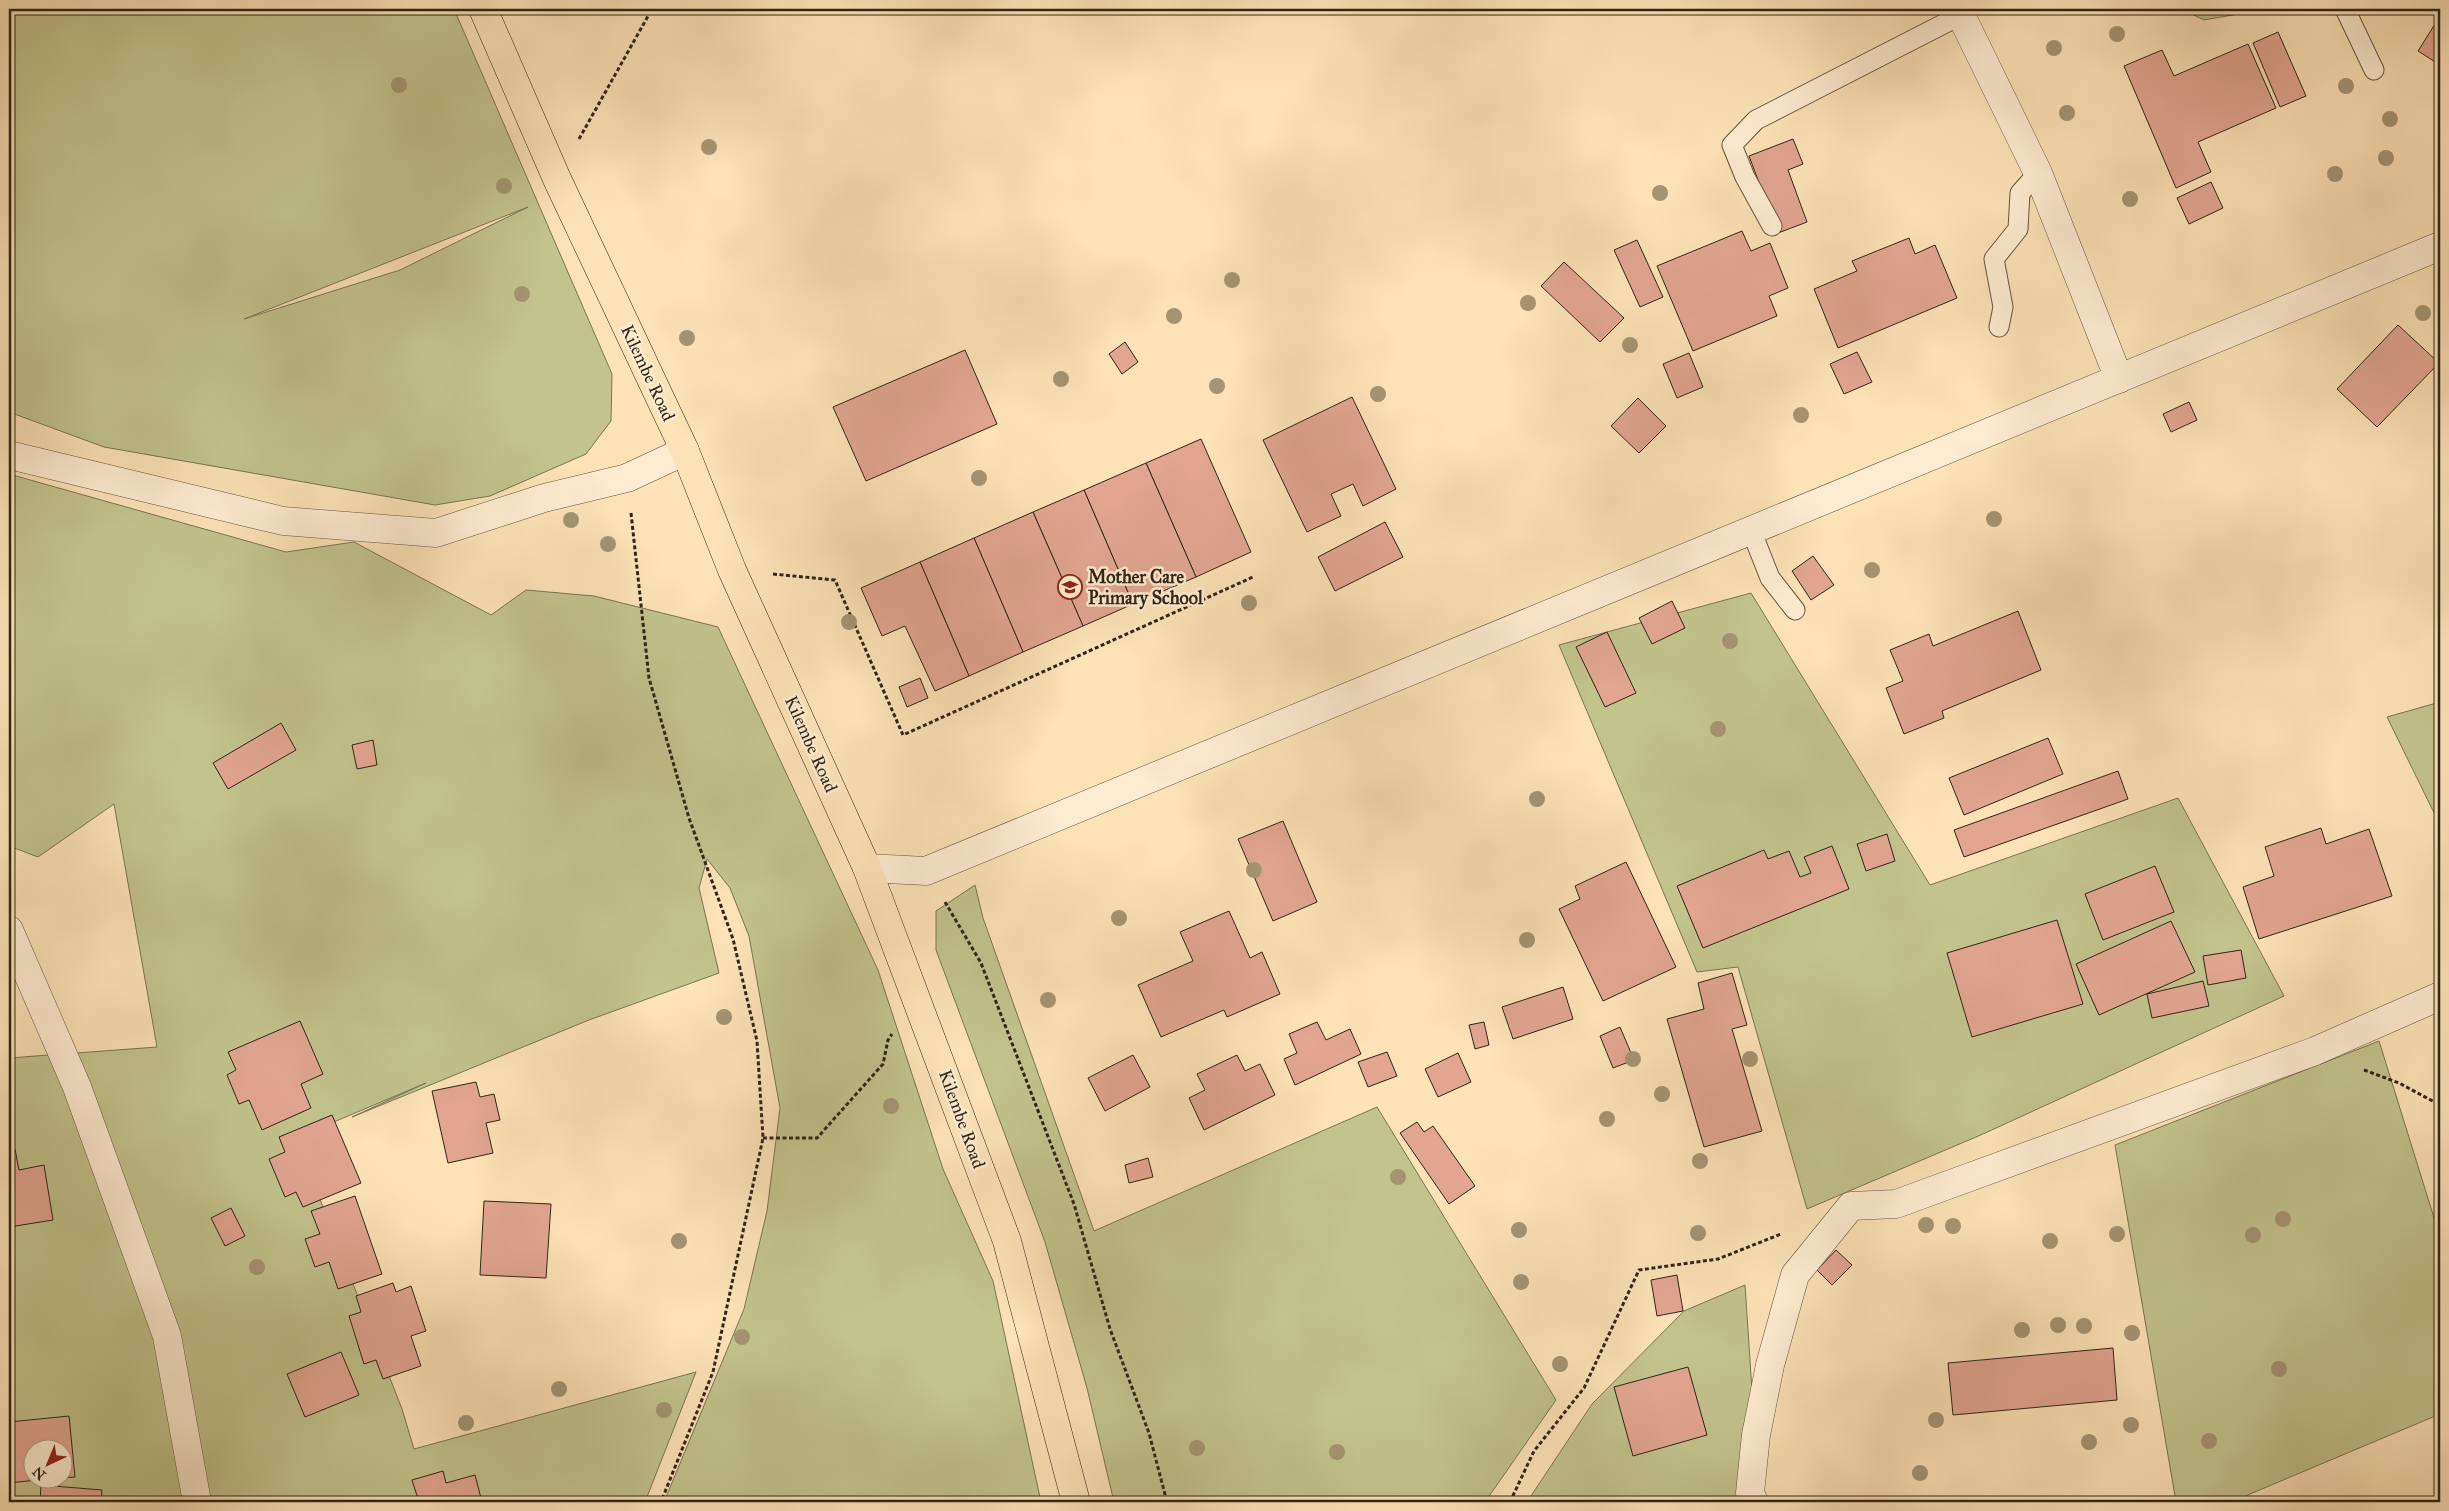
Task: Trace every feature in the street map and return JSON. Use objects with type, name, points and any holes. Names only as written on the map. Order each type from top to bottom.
[{"type":"main road","name":"Kilembe Road","points":[[483,9],[557,179],[685,451],[732,570],[868,868],[1007,1241],[1076,1502]]},
{"type":"street","points":[[1959,12],[2038,174],[2120,379]]},
{"type":"street","points":[[868,868],[926,871],[2440,246]]},
{"type":"street","points":[[9,454],[283,521],[436,533],[544,498],[627,478],[685,451]]},
{"type":"street","points":[[9,930],[77,1087],[167,1336],[197,1502]]},
{"type":"street","points":[[1754,1502],[1750,1493],[1756,1435],[1770,1365],[1795,1275],[1851,1206],[1896,1204],[2315,1050],[2440,996]]},
{"type":"lane","points":[[2345,9],[2374,70]]},
{"type":"lane","points":[[1772,226],[1745,177],[1732,145],[1756,120],[1959,12]]},
{"type":"lane","points":[[1999,327],[2003,307],[1994,259],[2018,229],[2020,193],[2038,174]]},
{"type":"lane","points":[[1751,530],[1770,578],[1795,610]]},
{"type":"path","points":[[557,179],[652,9]]},
{"type":"path","points":[[627,478],[650,678],[689,818],[733,939],[757,1041],[763,1138],[713,1372],[660,1502]]},
{"type":"path","points":[[732,570],[835,580],[903,735],[1253,577]]},
{"type":"path","points":[[926,871],[980,963],[1070,1195],[1110,1329],[1149,1433],[1167,1502]]},
{"type":"path","points":[[763,1138],[817,1138],[884,1064],[888,1040],[916,996]]},
{"type":"path","points":[[2315,1050],[2399,1083],[2440,1105]]},
{"type":"path","points":[[1510,1502],[1534,1451],[1584,1388],[1639,1270],[1718,1259],[1789,1230]]},
{"type":"green space","points":[[9,9],[454,9],[612,374],[611,421],[586,454],[490,496],[435,505],[104,447],[9,412]],"holes":[[[528,207],[400,270],[244,319]]]},
{"type":"green space","points":[[2181,9],[2267,9],[2204,20]]},
{"type":"green space","points":[[9,474],[286,552],[354,542],[491,615],[526,590],[594,596],[718,627],[878,970],[943,1169],[993,1281],[1041,1502],[664,1502],[744,1309],[767,1211],[780,1108],[749,936],[730,888],[707,859],[699,888],[719,973],[589,1020],[352,1117],[426,1083],[296,1138],[402,1409],[414,1449],[696,1372],[645,1502],[9,1502],[9,1058],[157,1047],[114,804],[38,857],[9,846]]},
{"type":"green space","points":[[1751,593],[1930,885],[2178,798],[2284,996],[1983,1134],[1807,1209],[1738,967],[1697,972],[1559,645]]},
{"type":"green space","points":[[2440,702],[2440,825],[2387,717]]},
{"type":"green space","points":[[975,885],[983,918],[1094,1231],[1377,1107],[1556,1400],[1485,1502],[1114,1502],[1087,1388],[1045,1242],[936,950],[936,911]]},
{"type":"green space","points":[[2379,1041],[2440,1237],[2440,1414],[2231,1502],[2176,1502],[2115,1145]]},
{"type":"green space","points":[[1745,1285],[1754,1421],[1752,1502],[1527,1502],[1592,1404],[1684,1311]]},
{"type":"building","points":[[2440,16],[2440,65],[2418,51]]},
{"type":"building","points":[[2278,32],[2306,96],[2280,107],[2253,43]]},
{"type":"building","points":[[2248,44],[2276,108],[2198,142],[2211,172],[2176,188],[2124,66],[2162,50],[2174,76]]},
{"type":"building","points":[[1793,139],[1803,164],[1788,170],[1807,222],[1778,233],[1749,156]]},
{"type":"building","points":[[2211,182],[2223,208],[2189,224],[2177,198]]},
{"type":"building","points":[[1742,231],[1751,251],[1770,243],[1788,288],[1769,296],[1777,316],[1693,351],[1657,266]]},
{"type":"building","points":[[1909,238],[1915,254],[1935,245],[1957,298],[1838,348],[1814,289],[1857,271],[1852,261]]},
{"type":"building","points":[[1637,240],[1663,297],[1640,307],[1614,250]]},
{"type":"building","points":[[1564,262],[1624,318],[1600,342],[1541,286]]},
{"type":"building","points":[[2398,325],[2439,363],[2377,427],[2337,389]]},
{"type":"building","points":[[1125,342],[1138,362],[1122,374],[1109,354]]},
{"type":"building","points":[[965,350],[997,424],[866,481],[833,407]]},
{"type":"building","points":[[1857,352],[1872,382],[1844,394],[1830,364]]},
{"type":"building","points":[[1689,353],[1703,387],[1677,398],[1663,364]]},
{"type":"building","points":[[1352,397],[1396,489],[1363,506],[1353,484],[1331,494],[1341,516],[1307,532],[1263,440]]},
{"type":"building","points":[[1638,398],[1666,426],[1639,453],[1611,426]]},
{"type":"building","points":[[2189,402],[2197,420],[2171,432],[2163,414]]},
{"type":"building","points":[[1201,439],[1251,552],[1196,577],[1146,463]]},
{"type":"building","points":[[1146,463],[1196,577],[1133,604],[1084,490]]},
{"type":"building","points":[[1084,490],[1133,604],[1083,626],[1033,512]]},
{"type":"building","points":[[1033,512],[1083,626],[1023,652],[974,538]]},
{"type":"building","points":[[1385,522],[1403,557],[1335,591],[1318,557]]},
{"type":"building","points":[[974,538],[1023,652],[969,676],[920,562]]},
{"type":"building","points":[[1813,556],[1834,585],[1811,600],[1792,571]]},
{"type":"building","points":[[920,562],[969,676],[935,691],[905,626],[882,636],[861,588]]},
{"type":"building","points":[[1672,601],[1685,628],[1652,644],[1639,618]]},
{"type":"building","points":[[2018,611],[2041,670],[1942,711],[1944,718],[1904,734],[1886,688],[1903,681],[1890,650],[1929,634],[1933,646]]},
{"type":"building","points":[[1607,632],[1636,693],[1605,707],[1576,647]]},
{"type":"building","points":[[920,678],[928,698],[907,707],[899,687]]},
{"type":"building","points":[[281,723],[296,750],[228,789],[213,763]]},
{"type":"building","points":[[2048,738],[2063,774],[1964,815],[1949,778]]},
{"type":"building","points":[[373,740],[377,765],[357,769],[352,745]]},
{"type":"building","points":[[2118,771],[2128,799],[1964,857],[1954,830]]},
{"type":"building","points":[[1283,821],[1317,902],[1273,921],[1238,839]]},
{"type":"building","points":[[2321,828],[2326,844],[2369,829],[2392,896],[2259,939],[2243,887],[2274,876],[2265,847]]},
{"type":"building","points":[[1887,834],[1895,861],[1866,871],[1857,844]]},
{"type":"building","points":[[1832,846],[1849,889],[1703,948],[1677,886],[1764,850],[1768,859],[1789,851],[1800,877],[1811,873],[1804,857]]},
{"type":"building","points":[[1626,862],[1676,967],[1603,1001],[1559,909],[1580,899],[1575,886]]},
{"type":"building","points":[[2155,866],[2174,912],[2103,940],[2085,894]]},
{"type":"building","points":[[1229,911],[1250,958],[1262,952],[1280,994],[1227,1017],[1224,1010],[1161,1037],[1138,985],[1193,961],[1180,932]]},
{"type":"building","points":[[2057,920],[2083,1004],[1972,1037],[1947,953]]},
{"type":"building","points":[[2171,921],[2195,972],[2099,1015],[2076,964]]},
{"type":"building","points":[[2241,950],[2246,978],[2208,985],[2203,956]]},
{"type":"building","points":[[1732,973],[1747,1025],[1732,1029],[1762,1131],[1704,1147],[1667,1019],[1704,1009],[1698,983]]},
{"type":"building","points":[[2203,981],[2209,1006],[2152,1018],[2147,994]]},
{"type":"building","points":[[1563,987],[1573,1019],[1513,1039],[1502,1007]]},
{"type":"building","points":[[300,1021],[323,1074],[301,1084],[311,1108],[262,1130],[249,1100],[239,1104],[227,1075],[236,1070],[228,1052]]},
{"type":"building","points":[[1317,1022],[1326,1040],[1350,1029],[1361,1054],[1295,1085],[1284,1059],[1297,1053],[1289,1034]]},
{"type":"building","points":[[1484,1022],[1489,1045],[1475,1049],[1469,1025]]},
{"type":"building","points":[[1620,1027],[1634,1060],[1613,1068],[1600,1036]]},
{"type":"building","points":[[1387,1052],[1397,1076],[1368,1087],[1358,1062]]},
{"type":"building","points":[[1458,1053],[1471,1082],[1438,1097],[1425,1069]]},
{"type":"building","points":[[1133,1055],[1150,1087],[1105,1111],[1088,1078]]},
{"type":"building","points":[[1237,1055],[1245,1071],[1260,1064],[1275,1095],[1204,1130],[1189,1098],[1205,1090],[1197,1074]]},
{"type":"building","points":[[476,1082],[480,1097],[494,1094],[500,1120],[486,1123],[493,1153],[448,1163],[432,1091]]},
{"type":"building","points":[[332,1115],[361,1183],[303,1207],[296,1192],[285,1197],[269,1159],[285,1152],[279,1137]]},
{"type":"building","points":[[1417,1122],[1424,1132],[1433,1126],[1475,1186],[1449,1204],[1400,1133]]},
{"type":"building","points":[[15,1149],[19,1170],[44,1165],[53,1220],[9,1227],[9,1150]]},
{"type":"building","points":[[1148,1158],[1153,1177],[1129,1183],[1125,1165]]},
{"type":"building","points":[[355,1196],[382,1274],[338,1289],[329,1262],[315,1267],[305,1239],[320,1234],[311,1211]]},
{"type":"building","points":[[484,1201],[551,1204],[546,1278],[480,1275]]},
{"type":"building","points":[[231,1208],[245,1236],[225,1246],[211,1218]]},
{"type":"building","points":[[1836,1250],[1852,1265],[1832,1285],[1817,1270]]},
{"type":"building","points":[[1677,1275],[1683,1311],[1657,1316],[1651,1280]]},
{"type":"building","points":[[393,1283],[396,1292],[411,1286],[426,1331],[411,1336],[421,1366],[383,1379],[376,1360],[364,1364],[349,1316],[361,1312],[356,1296]]},
{"type":"building","points":[[2113,1348],[2117,1400],[1953,1415],[1948,1363]]},
{"type":"building","points":[[341,1352],[359,1395],[305,1417],[287,1374]]},
{"type":"building","points":[[1688,1367],[1707,1435],[1633,1456],[1614,1387]]},
{"type":"building","points":[[69,1416],[71,1438],[22,1438],[22,1482],[9,1483],[9,1459],[13,1458],[9,1422]]},
{"type":"building","points":[[72,1446],[75,1477],[72,1477]]},
{"type":"building","points":[[443,1471],[446,1483],[475,1475],[482,1502],[419,1502],[412,1480]]},
{"type":"building","points":[[41,1488],[102,1490],[101,1502],[40,1502]]},
{"type":"place","name":"Mother Care Primary School","points":[[1070,587]]}]
